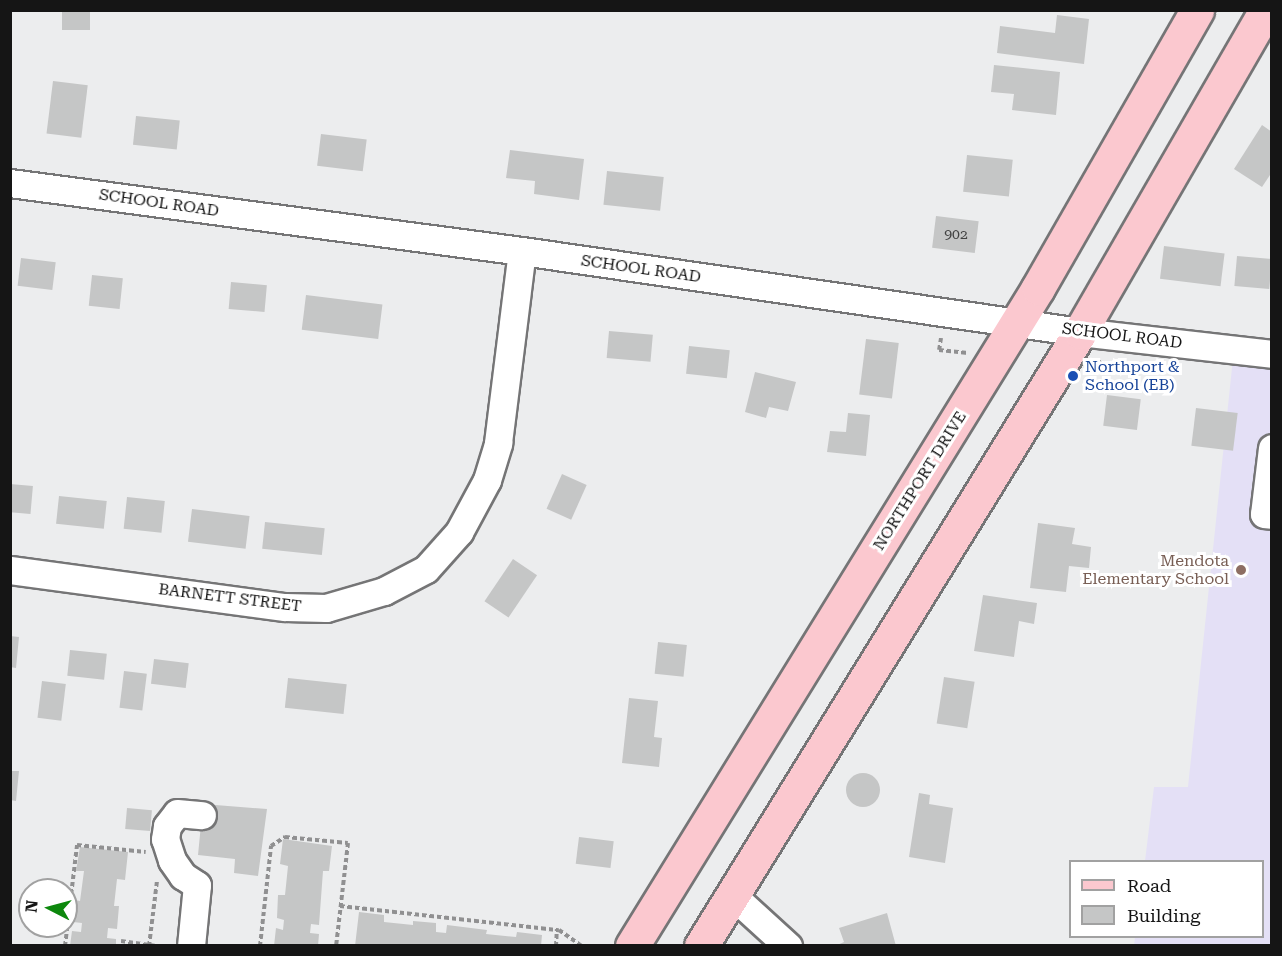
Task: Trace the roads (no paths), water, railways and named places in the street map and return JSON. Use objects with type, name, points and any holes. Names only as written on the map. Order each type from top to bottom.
[{"type":"main road","name":"NORTHPORT DRIVE","points":[[632,945],[1018,321],[1197,10]]},
{"type":"main road","points":[[701,945],[1080,332],[1267,15]]},
{"type":"street","name":"SCHOOL ROAD","points":[[10,183],[522,251],[1018,321],[1080,332],[1272,354]]},
{"type":"street","name":"BARNETT STREET","points":[[10,570],[285,607],[326,608],[384,591],[426,569],[459,532],[488,480],[498,443],[522,251]]},
{"type":"street","points":[[1272,448],[1264,514],[1272,515]]},
{"type":"street","points":[[191,945],[197,885],[183,876],[165,854],[165,839],[167,826],[177,813],[202,816]]},
{"type":"street","points":[[732,895],[789,945]]},
{"type":"place","name":"Northport & School (EB)","points":[[1073,376]]},
{"type":"place","name":"Mendota Elementary School","points":[[1241,570]]}]
